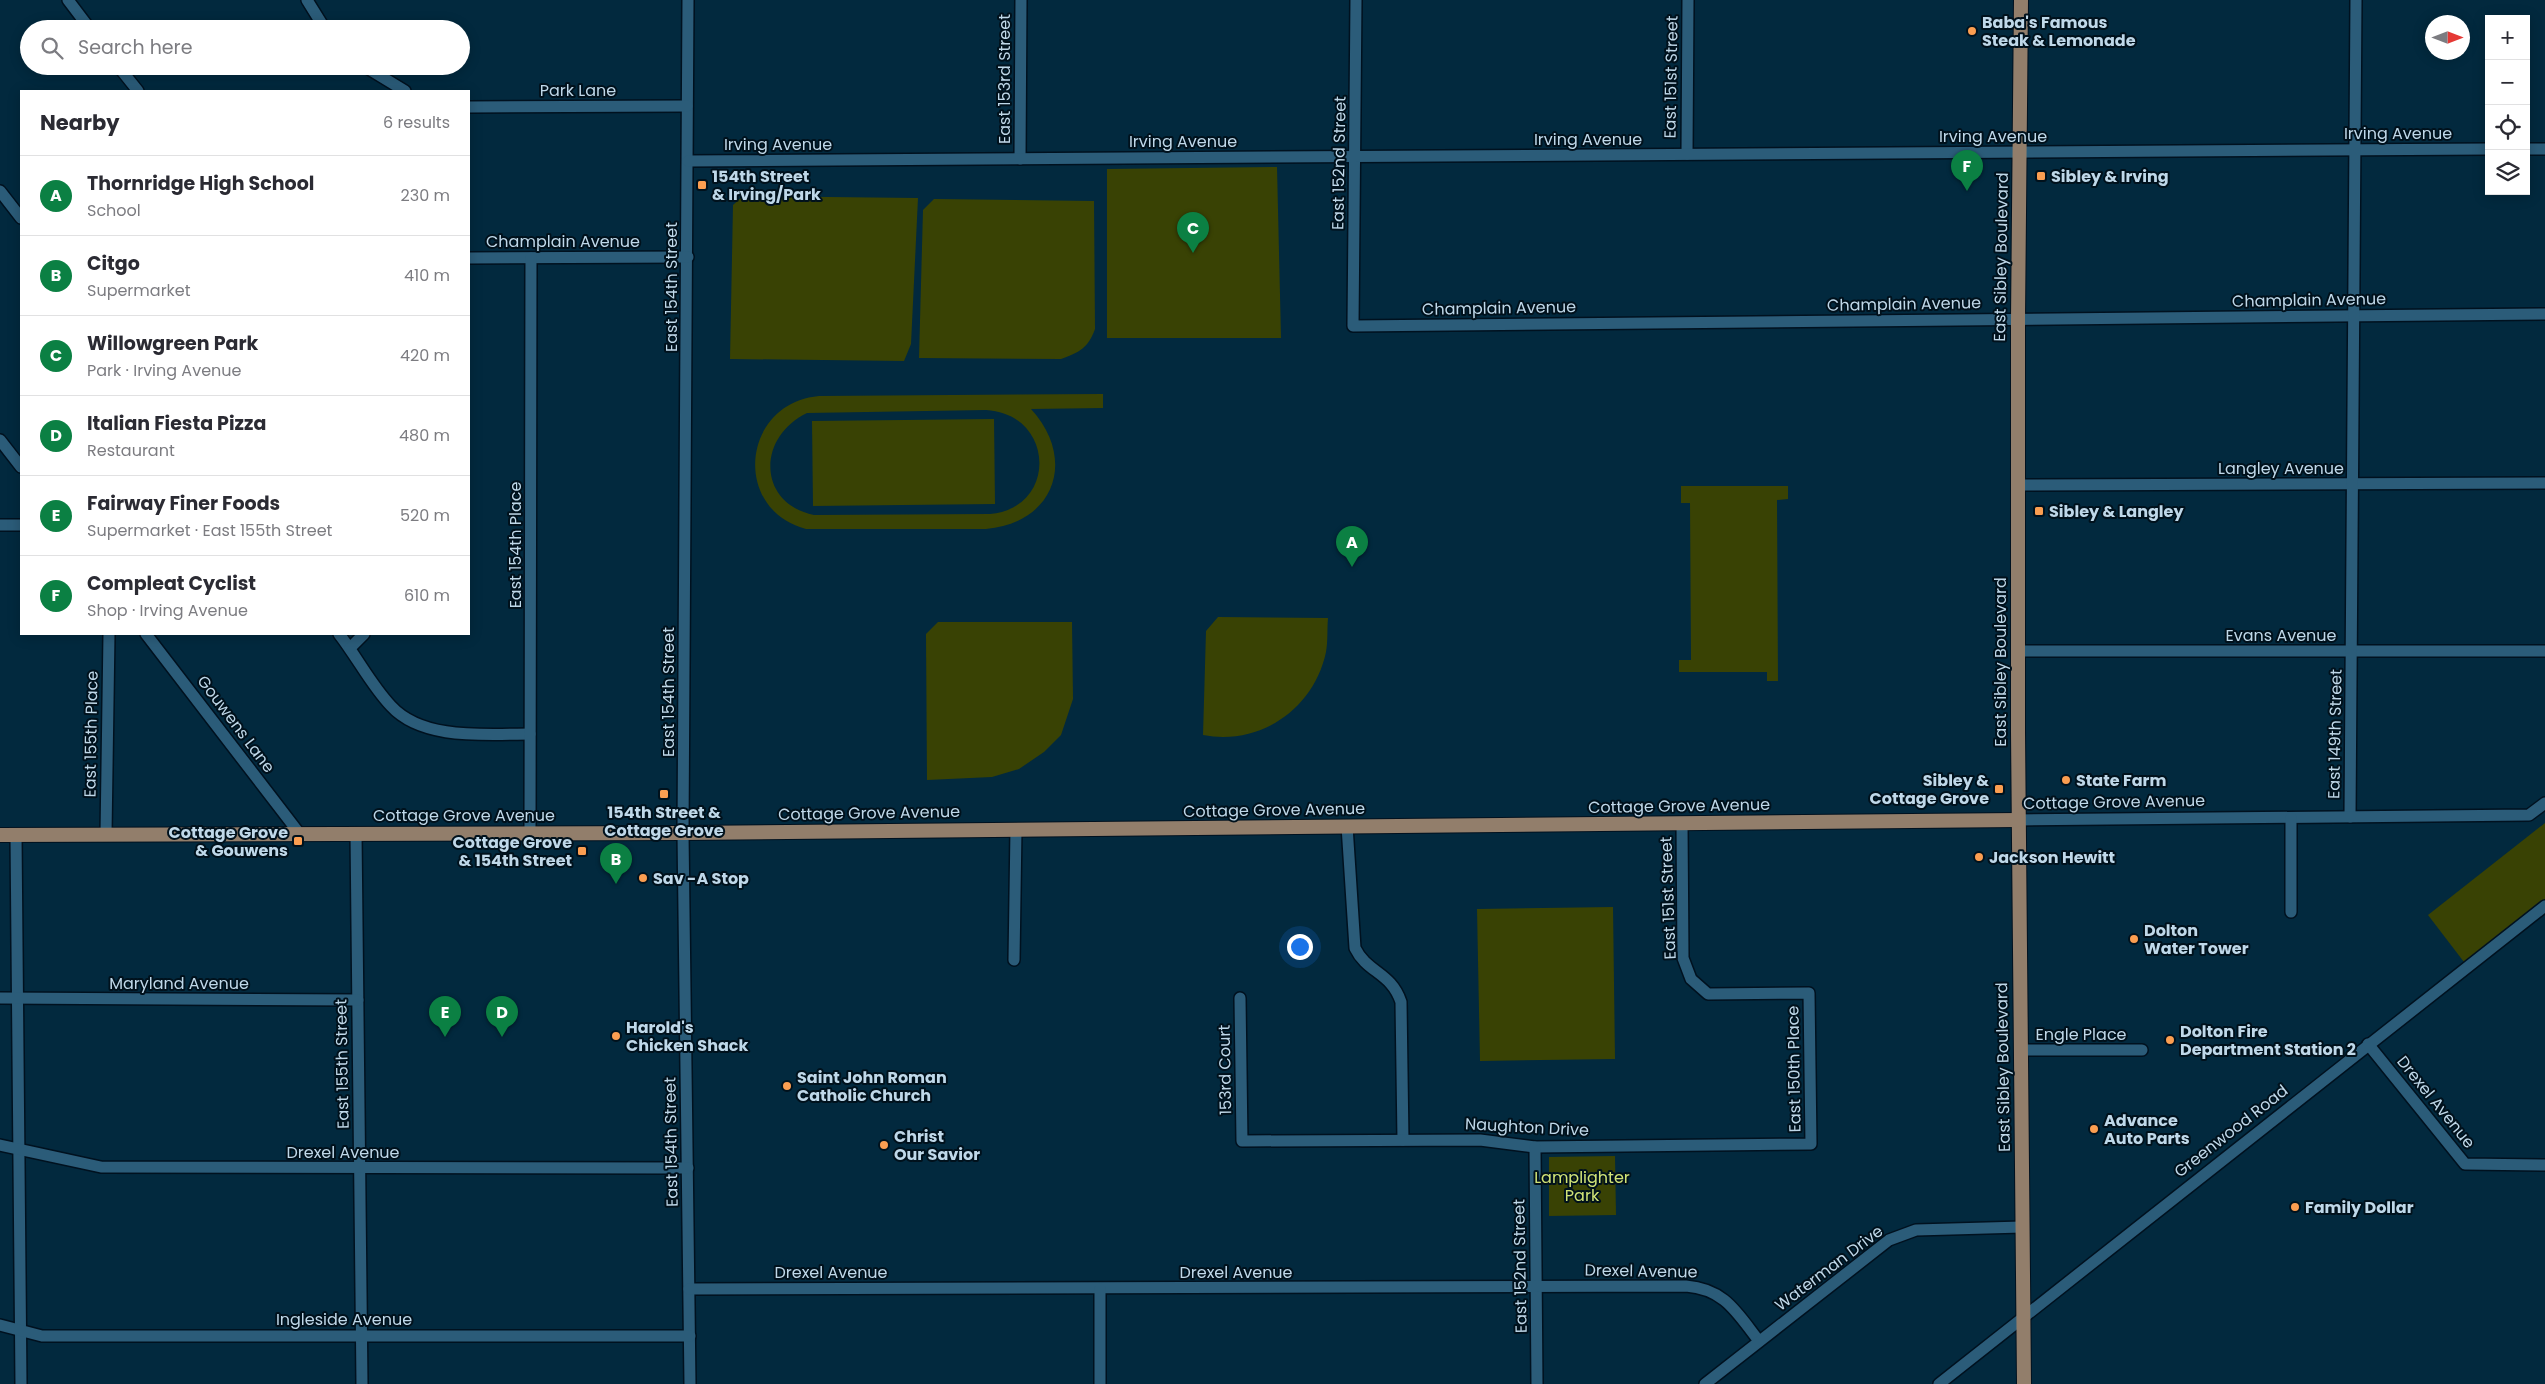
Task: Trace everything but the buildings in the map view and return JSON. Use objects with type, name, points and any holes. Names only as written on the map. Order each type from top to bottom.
[{"type":"main road","name":"East Sibley Boulevard","points":[[2021,0],[2017,485],[2018,820],[2024,1384]]},
{"type":"main road","name":"Cottage Grove Avenue","points":[[0,835],[683,833],[2018,820]]},
{"type":"street","points":[[68,0],[83,20]]},
{"type":"street","points":[[307,0],[319,20]]},
{"type":"street","name":"East 154th Street","points":[[688,0],[688,257],[683,833],[690,1384]]},
{"type":"street","name":"East 153rd Street","points":[[1020,0],[1020,159]]},
{"type":"street","name":"East 152nd Street","points":[[1353,326],[1356,0]]},
{"type":"street","name":"East 151st Street","points":[[1687,154],[1688,0]]},
{"type":"street","points":[[2353,484],[2356,0]]},
{"type":"street","points":[[128,75],[137,90]]},
{"type":"street","points":[[379,75],[403,90]]},
{"type":"street","name":"Park Lane","points":[[470,107],[687,106]]},
{"type":"street","name":"Irving Avenue","points":[[688,161],[2485,149]]},
{"type":"street","points":[[2530,149],[2545,149]]},
{"type":"street","points":[[0,191],[20,217]]},
{"type":"street","name":"Champlain Avenue","points":[[470,258],[688,257]]},
{"type":"street","name":"East 154th Place","points":[[530,832],[531,258]]},
{"type":"street","name":"Champlain Avenue","points":[[1353,326],[2545,314]]},
{"type":"street","points":[[0,440],[20,466]]},
{"type":"street","name":"Langley Avenue","points":[[2017,485],[2545,483]]},
{"type":"street","name":"East 149th Street","points":[[2350,817],[2353,484]]},
{"type":"street","points":[[0,526],[20,525]]},
{"type":"street","name":"East 155th Place","points":[[106,834],[109,635]]},
{"type":"street","name":"Gouwens Lane","points":[[147,635],[299,834]]},
{"type":"street","points":[[340,635],[391,707],[415,722],[440,733],[530,734]]},
{"type":"street","points":[[350,648],[363,635]]},
{"type":"street","name":"Evans Avenue","points":[[2018,651],[2545,651]]},
{"type":"street","name":"Cottage Grove Avenue","points":[[2018,820],[2529,815],[2545,803]]},
{"type":"street","points":[[2291,818],[2291,912]]},
{"type":"street","name":"East 151st Street","points":[[1682,823],[1683,958],[1691,979],[1708,994],[1809,993]]},
{"type":"street","points":[[1347,826],[1355,948],[1360,958],[1389,980],[1397,990],[1401,1002],[1403,1140]]},
{"type":"street","points":[[1014,960],[1016,830]]},
{"type":"street","name":"East 155th Street","points":[[356,833],[362,1384]]},
{"type":"street","points":[[16,835],[21,1384]]},
{"type":"street","name":"Greenwood Road","points":[[1939,1384],[2545,906]]},
{"type":"street","name":"East 150th Place","points":[[1809,993],[1811,1144]]},
{"type":"street","name":"Maryland Avenue","points":[[0,998],[358,1000]]},
{"type":"street","name":"153rd Court","points":[[1240,998],[1242,1141]]},
{"type":"street","name":"Drexel Avenue","points":[[2368,1044],[2465,1164],[2545,1165]]},
{"type":"street","name":"Engle Place","points":[[2020,1050],[2142,1050]]},
{"type":"street","name":"Naughton Drive","points":[[1242,1141],[1480,1140],[1535,1147],[1811,1144]]},
{"type":"street","name":"Drexel Avenue","points":[[0,1144],[101,1167],[360,1169],[688,1168]]},
{"type":"street","name":"East 152nd Street","points":[[1535,1147],[1537,1384]]},
{"type":"street","name":"Waterman Drive","points":[[1705,1384],[1889,1240],[1916,1230],[2022,1226]]},
{"type":"street","name":"Drexel Avenue","points":[[689,1289],[1701,1287],[1715,1292],[1728,1301],[1759,1341]]},
{"type":"street","points":[[1100,1289],[1100,1384]]},
{"type":"street","name":"Ingleside Avenue","points":[[0,1325],[6,1325],[21,1332],[42,1336],[690,1336]]},
{"type":"green space","points":[[1277,167],[1281,338],[1107,338],[1107,169]]},
{"type":"green space","points":[[743,196],[918,198],[911,344],[904,361],[730,359],[733,205]]},
{"type":"green space","points":[[934,199],[1094,201],[1095,329],[1086,345],[1073,354],[1061,359],[919,358],[923,210]]},
{"type":"green space","points":[[1103,394],[1103,408],[1031,409],[1045,428],[1053,448],[1055,467],[1052,486],[1043,502],[1029,515],[1010,524],[986,529],[806,529],[782,518],[766,501],[757,480],[756,458],[761,436],[774,417],[793,403],[819,396]],"holes":[[[986,410],[1009,415],[1025,427],[1036,443],[1039,461],[1037,480],[1028,496],[1012,508],[990,514],[814,515],[795,508],[782,497],[774,484],[770,468],[772,453],[779,437],[791,424],[807,413]]]},
{"type":"green space","points":[[994,419],[995,504],[813,506],[812,421]]},
{"type":"green space","points":[[1681,486],[1788,486],[1788,499],[1777,500],[1778,681],[1767,681],[1767,672],[1679,672],[1679,660],[1691,660],[1690,503],[1681,503]]},
{"type":"green space","points":[[1218,617],[1328,618],[1326,652],[1320,672],[1310,691],[1297,706],[1281,719],[1264,729],[1245,735],[1224,737],[1203,735],[1206,631]]},
{"type":"green space","points":[[938,622],[1072,622],[1073,699],[1061,735],[1044,752],[1019,769],[992,777],[927,780],[926,634]]},
{"type":"green space","points":[[2545,823],[2545,905],[2467,966],[2428,915]]},
{"type":"green space","points":[[1613,907],[1615,1059],[1480,1061],[1477,909]]},
{"type":"green space","name":"Lamplighter Park","points":[[1615,1156],[1616,1215],[1549,1216],[1549,1157]]},
{"type":"place","name":"Baba's Famous Steak & Lemonade","points":[[1972,31]]},
{"type":"place","name":"Sibley & Irving","points":[[2041,176]]},
{"type":"place","name":"154th Street & Irving/Park","points":[[702,185]]},
{"type":"place","name":"Compleat Cyclist","points":[[1967,191]]},
{"type":"place","name":"Willowgreen Park","points":[[1193,253]]},
{"type":"place","name":"Sibley & Langley","points":[[2039,511]]},
{"type":"place","name":"Thornridge High School","points":[[1352,567]]},
{"type":"place","name":"State Farm","points":[[2066,780]]},
{"type":"place","name":"Sibley & Cottage Grove","points":[[1999,789]]},
{"type":"place","name":"154th Street & Cottage Grove","points":[[664,794]]},
{"type":"place","name":"Cottage Grove & Gouwens","points":[[298,841]]},
{"type":"place","name":"Cottage Grove & 154th Street","points":[[582,851]]},
{"type":"place","name":"Jackson Hewitt","points":[[1979,857]]},
{"type":"place","name":"Sav -A Stop","points":[[643,878]]},
{"type":"place","name":"Citgo","points":[[616,884]]},
{"type":"place","name":"Dolton Water Tower","points":[[2134,939]]},
{"type":"place","name":"Harold's Chicken Shack","points":[[616,1036]]},
{"type":"place","name":"Fairway Finer Foods","points":[[445,1037]]},
{"type":"place","name":"Italian Fiesta Pizza","points":[[502,1037]]},
{"type":"place","name":"Dolton Fire Department Station 2","points":[[2170,1040]]},
{"type":"place","name":"Saint John Roman Catholic Church","points":[[787,1086]]},
{"type":"place","name":"Advance Auto Parts","points":[[2094,1129]]},
{"type":"place","name":"Christ Our Savior","points":[[884,1145]]},
{"type":"place","name":"Family Dollar","points":[[2295,1207]]}]
